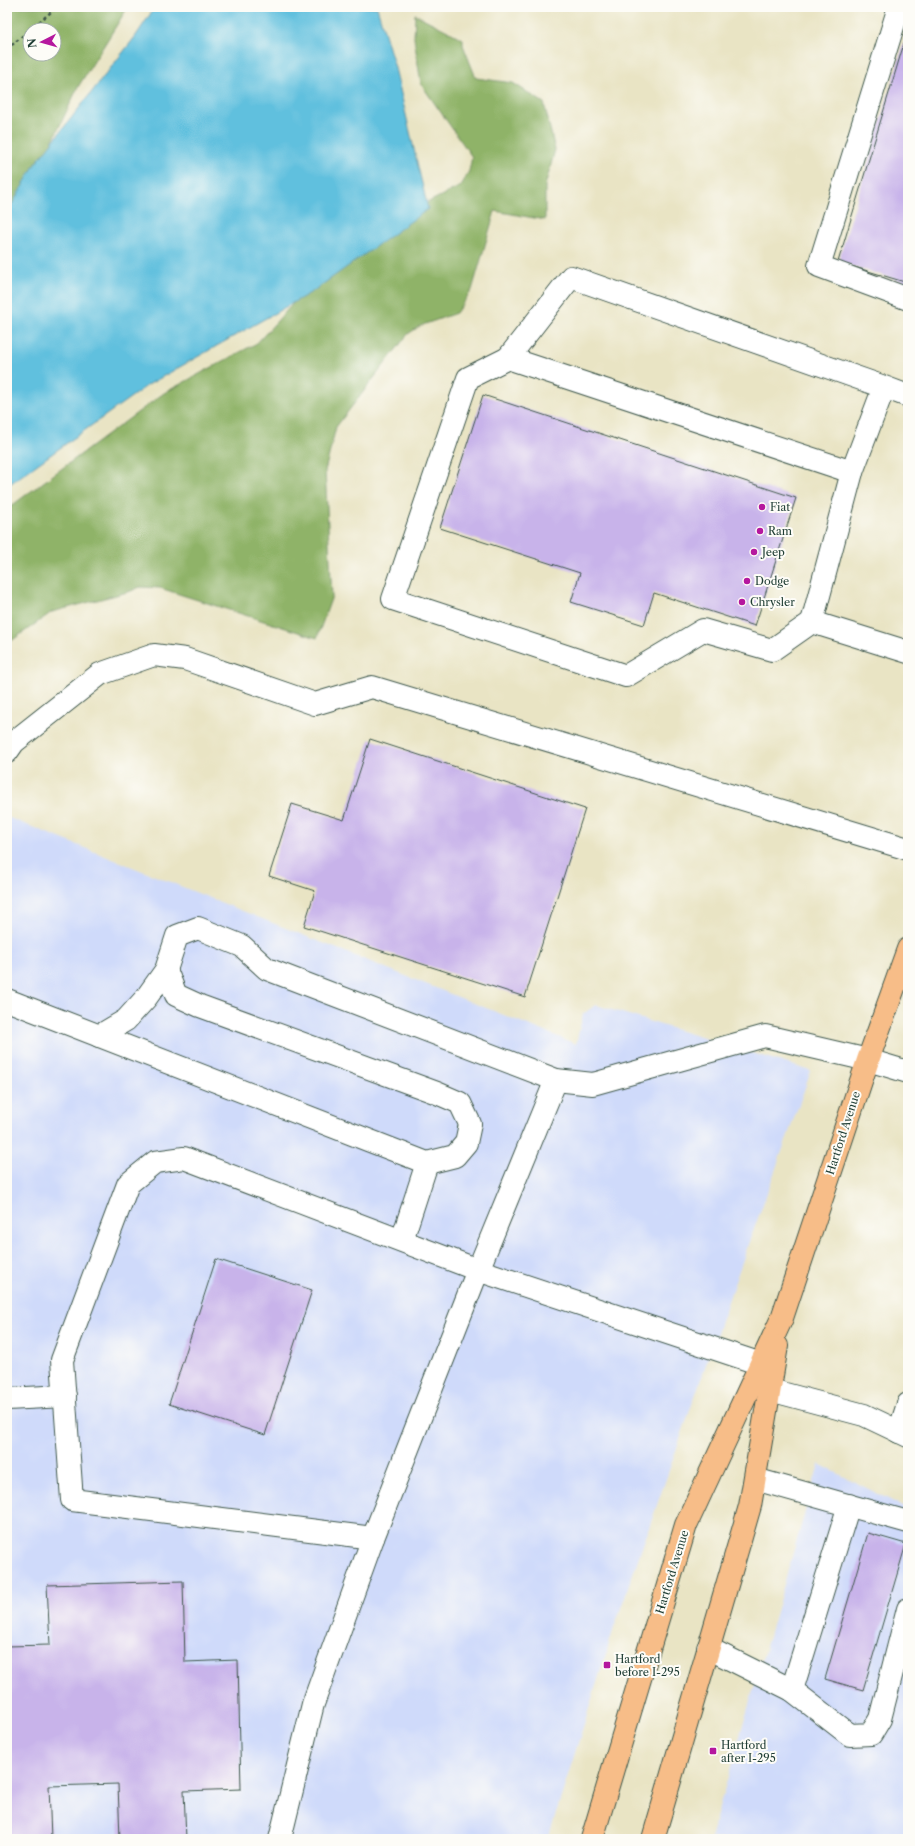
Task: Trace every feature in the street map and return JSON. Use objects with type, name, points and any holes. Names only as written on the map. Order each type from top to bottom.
[{"type":"main road","name":"Hartford Avenue","points":[[592,1839],[686,1525],[782,1318],[868,1060],[908,949]]},
{"type":"main road","name":"Hartford Avenue","points":[[653,1839],[750,1506],[782,1318]]},
{"type":"lane","points":[[899,7],[819,266],[908,299]]},
{"type":"lane","points":[[884,386],[852,472],[812,622],[772,650],[703,630],[626,676],[393,599],[468,378],[508,358],[571,278],[884,386],[908,396]]},
{"type":"lane","points":[[508,358],[852,472]]},
{"type":"lane","points":[[812,622],[908,652]]},
{"type":"lane","points":[[7,752],[14,742],[100,674],[154,655],[185,659],[315,704],[372,687],[908,849]]},
{"type":"lane","points":[[99,1036],[126,1020],[146,998],[166,970],[177,936],[198,928],[242,946],[267,969],[556,1080],[593,1084],[765,1036],[868,1060],[908,1072]]},
{"type":"lane","points":[[7,1000],[427,1163],[455,1156],[466,1143],[470,1124],[460,1103],[437,1093],[200,1006],[176,995],[166,970]]},
{"type":"lane","points":[[280,1839],[313,1704],[373,1538],[478,1270],[556,1080]]},
{"type":"lane","points":[[373,1538],[72,1500],[62,1360],[128,1184],[155,1162],[184,1158],[478,1270],[761,1364]]},
{"type":"lane","points":[[402,1240],[427,1163]]},
{"type":"lane","points":[[770,1390],[864,1415],[904,1434],[908,1404]]},
{"type":"lane","points":[[7,1399],[65,1396]]},
{"type":"lane","points":[[755,1479],[908,1522]]},
{"type":"lane","points":[[792,1690],[849,1505]]},
{"type":"lane","points":[[708,1648],[792,1690],[850,1735],[871,1734],[880,1719],[908,1609]]},
{"type":"path","points":[[7,49],[57,7]]},
{"type":"shaded area","points":[[7,817],[576,1044],[583,1014],[596,1005],[811,1071],[732,1290],[614,1628],[548,1839],[7,1839]]},
{"type":"shaded area","points":[[819,1464],[908,1509],[908,1839],[710,1839]]},
{"type":"green space","points":[[7,7],[128,7],[78,87],[7,237]]},
{"type":"green space","points":[[415,14],[463,39],[463,45],[476,78],[513,83],[544,103],[555,150],[545,186],[545,220],[495,211],[472,290],[456,313],[420,326],[408,334],[336,427],[325,471],[332,596],[317,638],[160,588],[140,587],[131,591],[52,612],[7,644],[7,509],[164,393],[257,343],[328,265],[392,220],[461,186],[469,171],[472,157],[421,84],[414,38]]},
{"type":"water","points":[[155,7],[377,7],[395,68],[428,209],[312,292],[148,385],[7,486],[7,213],[35,164],[135,37]]},
{"type":"building","points":[[908,30],[908,283],[838,262]]},
{"type":"building","points":[[483,395],[796,498],[755,626],[654,593],[644,625],[571,602],[580,573],[440,528]]},
{"type":"building","points":[[370,739],[585,809],[525,997],[304,926],[315,891],[269,876],[292,804],[344,820]]},
{"type":"building","points":[[216,1259],[312,1290],[265,1435],[169,1404]]},
{"type":"building","points":[[868,1533],[906,1544],[863,1690],[825,1679]]},
{"type":"building","points":[[183,1581],[185,1662],[238,1660],[241,1789],[184,1791],[186,1839],[120,1839],[118,1784],[49,1786],[51,1839],[7,1839],[7,1646],[50,1645],[47,1585]]},
{"type":"place","name":"Fiat","points":[[762,507]]},
{"type":"place","name":"Ram","points":[[760,531]]},
{"type":"place","name":"Jeep","points":[[754,552]]},
{"type":"place","name":"Dodge","points":[[747,581]]},
{"type":"place","name":"Chrysler","points":[[742,602]]},
{"type":"place","name":"Hartford before I-295","points":[[607,1665]]},
{"type":"place","name":"Hartford after I-295","points":[[713,1751]]}]
